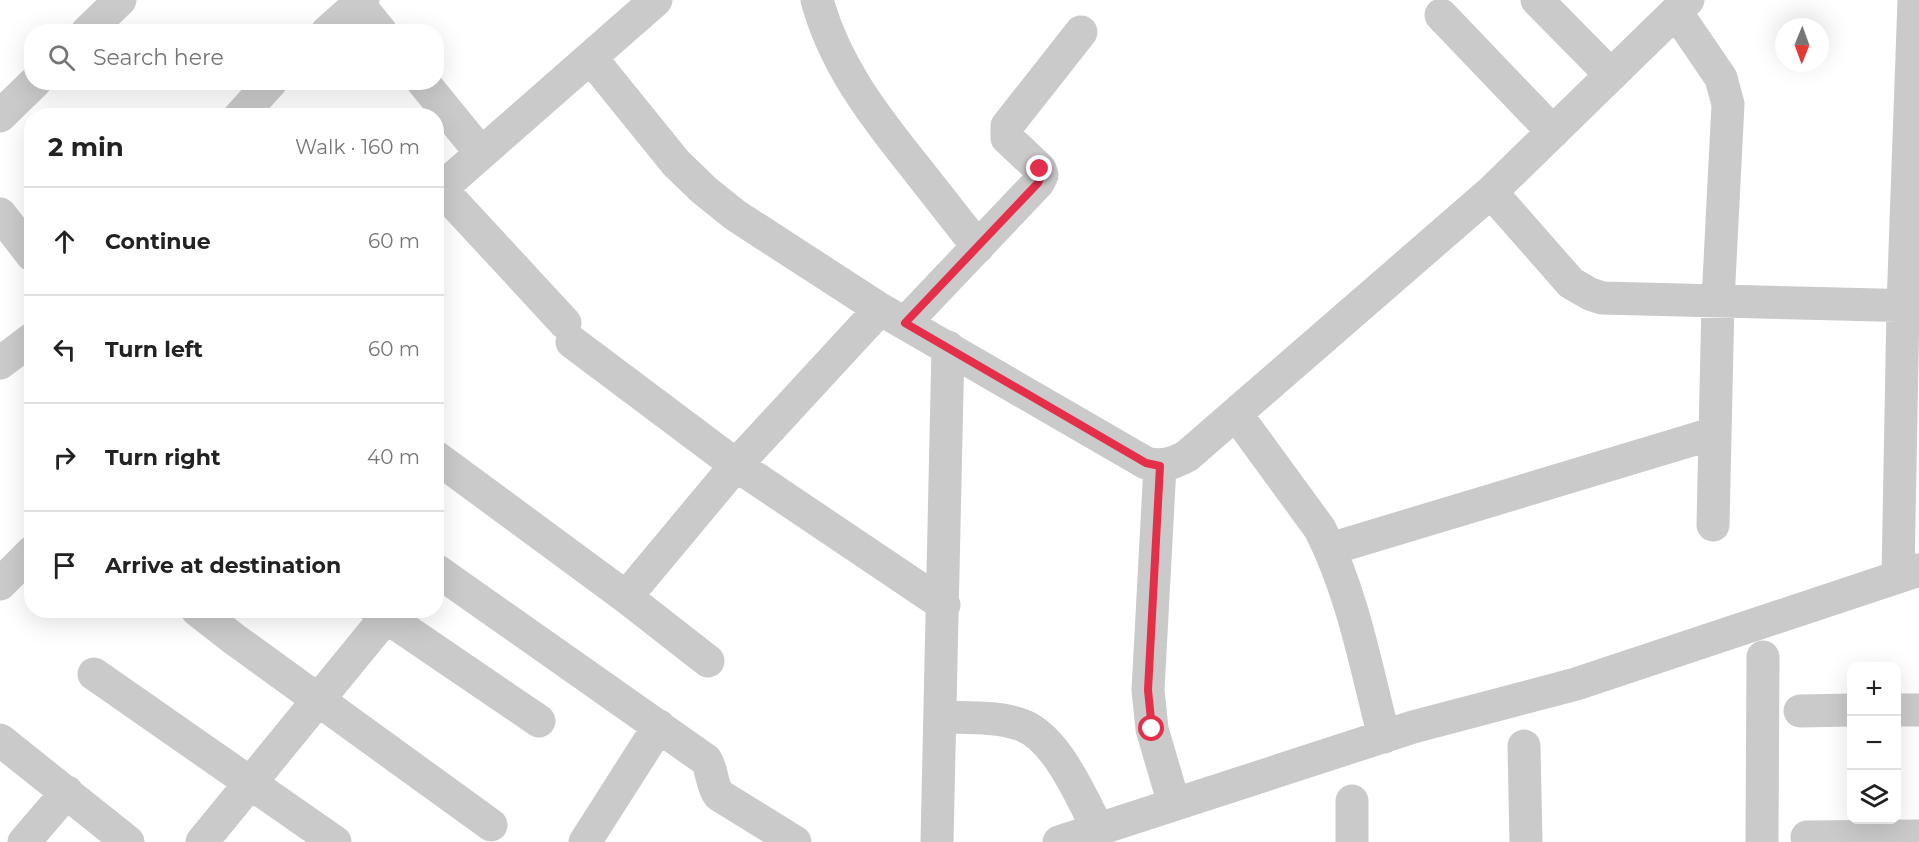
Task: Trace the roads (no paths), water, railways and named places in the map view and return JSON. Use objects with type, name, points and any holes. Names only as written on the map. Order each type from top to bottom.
[{"type":"street","points":[[95,24],[120,0]]},
{"type":"street","points":[[818,0],[842,66],[861,96],[978,246]]},
{"type":"street","points":[[1537,0],[1611,75]]},
{"type":"street","points":[[1059,842],[1384,737],[1576,684],[1908,574],[1914,0]]},
{"type":"street","points":[[335,24],[359,1],[375,24]]},
{"type":"street","points":[[444,186],[654,1]]},
{"type":"street","points":[[591,58],[676,163],[704,190],[765,236],[892,316],[1146,463],[1160,466],[1172,464],[1187,456],[1491,192],[1682,6],[1721,78],[1728,104],[1718,301],[1713,525]]},
{"type":"street","points":[[1441,15],[1553,132]]},
{"type":"street","points":[[626,597],[736,465],[892,316],[978,246],[1038,183],[1042,175],[1040,169],[1007,138],[1007,126],[1081,32]]},
{"type":"street","points":[[0,117],[27,90]]},
{"type":"street","points":[[248,108],[264,90]]},
{"type":"street","points":[[430,90],[481,153]]},
{"type":"street","points":[[1491,192],[1571,283],[1602,298],[1911,306]]},
{"type":"street","points":[[444,197],[568,333],[736,465],[944,605]]},
{"type":"street","points":[[0,214],[24,245]]},
{"type":"street","points":[[0,363],[24,345]]},
{"type":"street","points":[[937,842],[948,347]]},
{"type":"street","points":[[1236,414],[1314,520],[1330,549],[1344,584],[1384,737]]},
{"type":"street","points":[[1330,549],[1715,433]]},
{"type":"street","points":[[444,463],[626,597],[708,661]]},
{"type":"street","points":[[1160,466],[1148,690],[1152,729],[1174,804]]},
{"type":"street","points":[[0,584],[24,560]]},
{"type":"street","points":[[444,576],[706,760],[719,795],[795,842]]},
{"type":"street","points":[[207,618],[490,825]]},
{"type":"street","points":[[202,842],[317,699],[378,618]]},
{"type":"street","points":[[387,618],[539,721]]},
{"type":"street","points":[[1762,842],[1763,657]]},
{"type":"street","points":[[94,674],[335,842]]},
{"type":"street","points":[[1800,711],[1847,710]]},
{"type":"street","points":[[1901,710],[1919,710]]},
{"type":"street","points":[[941,717],[998,720],[1020,724],[1035,731],[1058,757],[1098,829]]},
{"type":"street","points":[[585,842],[659,726]]},
{"type":"street","points":[[0,740],[128,842]]},
{"type":"street","points":[[1524,746],[1526,842]]},
{"type":"street","points":[[24,842],[67,792]]},
{"type":"street","points":[[1352,801],[1353,842]]},
{"type":"street","points":[[1807,837],[1919,836]]}]
